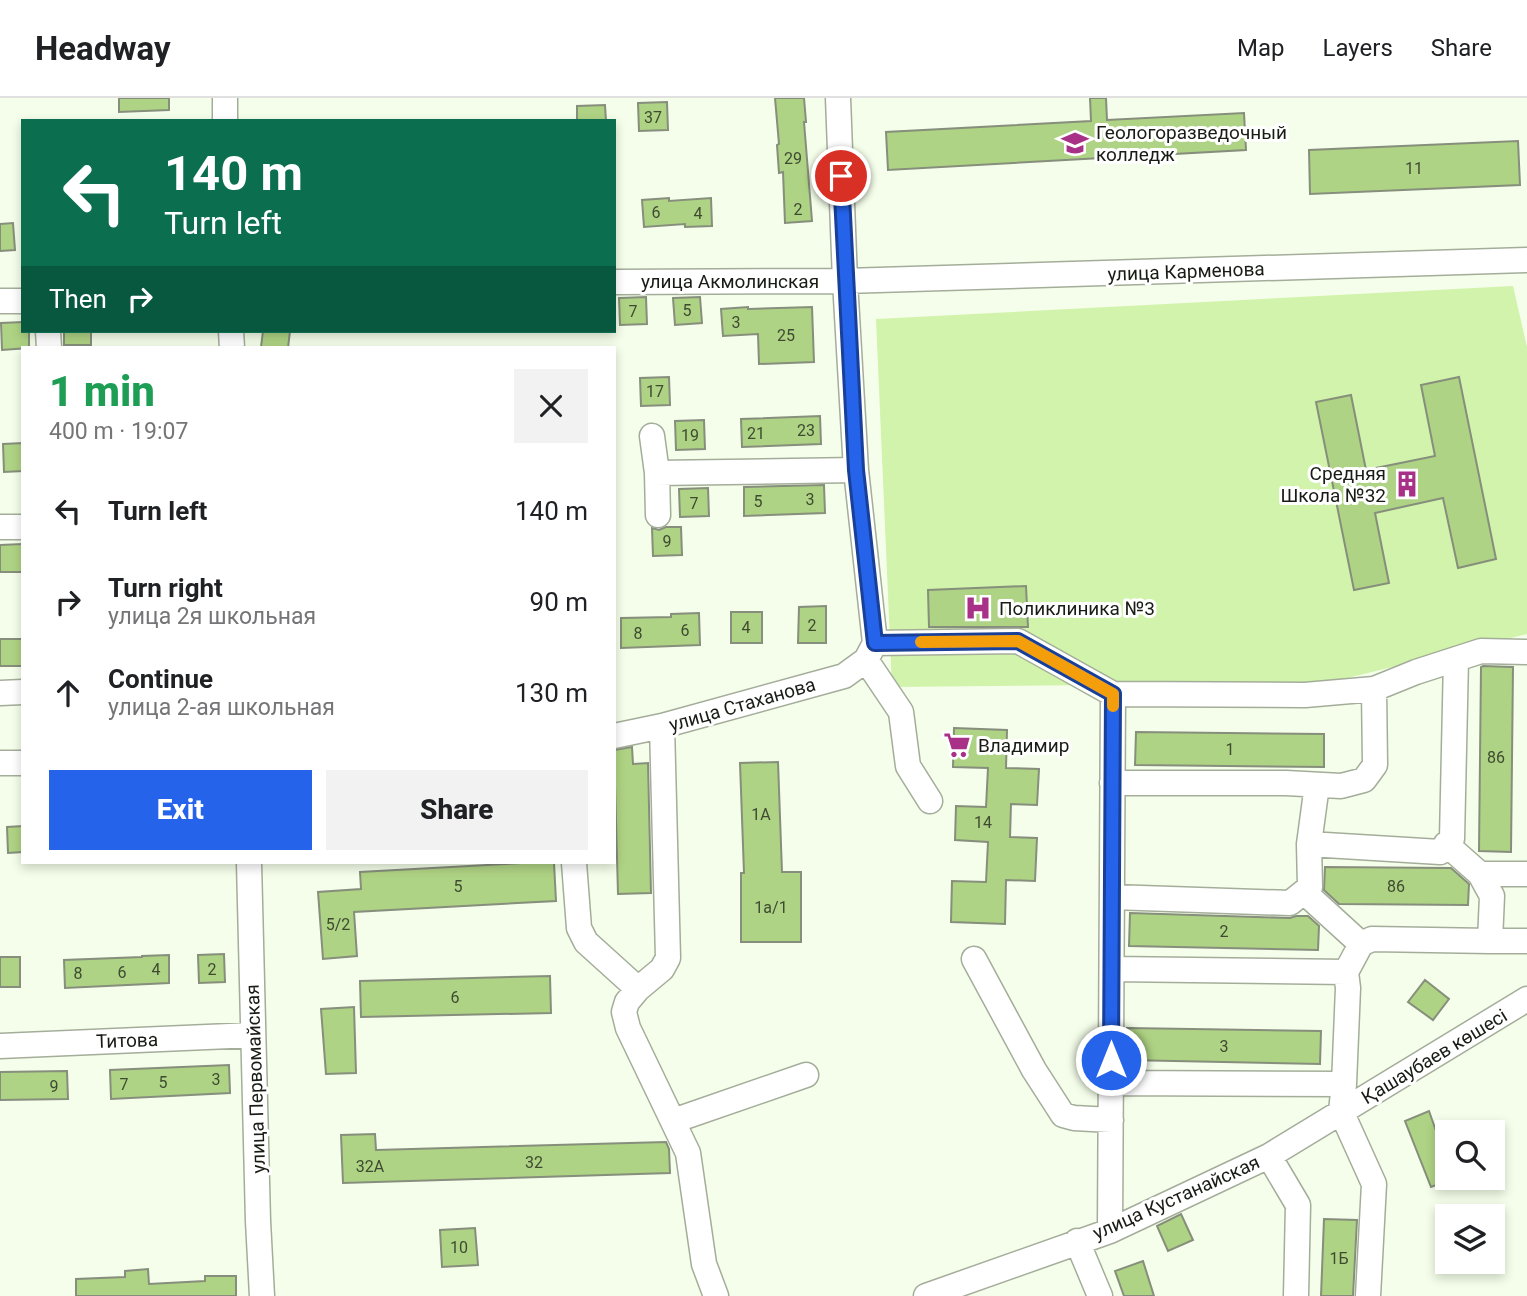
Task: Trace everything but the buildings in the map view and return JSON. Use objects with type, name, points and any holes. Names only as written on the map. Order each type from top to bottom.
[{"type":"street","points":[[225,98],[225,119]]},
{"type":"street","points":[[838,98],[845,281],[870,652],[901,712],[908,766],[930,801]]},
{"type":"street","name":"улица Карменова","points":[[845,281],[1527,260]]},
{"type":"street","name":"улица Акмолинская","points":[[616,282],[845,281]]},
{"type":"street","points":[[0,301],[21,301]]},
{"type":"street","points":[[652,436],[657,473],[658,515]]},
{"type":"street","points":[[657,473],[856,470]]},
{"type":"street","points":[[0,527],[21,527]]},
{"type":"street","points":[[870,652],[1018,641],[1113,694],[1305,695],[1374,689],[1481,651],[1527,652]]},
{"type":"street","name":"улица Стаханова","points":[[616,736],[662,726],[844,676],[870,652]]},
{"type":"street","points":[[1309,844],[1440,852],[1452,839],[1456,659]]},
{"type":"street","points":[[1112,783],[1286,783],[1341,786],[1364,780],[1375,765],[1374,689]]},
{"type":"street","points":[[0,693],[21,692]]},
{"type":"street","points":[[1110,1231],[1113,694]]},
{"type":"street","points":[[662,726],[668,958],[662,969],[627,1002],[624,1012],[628,1028],[688,1153],[704,1264],[716,1296]]},
{"type":"street","points":[[0,763],[21,763]]},
{"type":"street","points":[[1112,897],[1290,903],[1310,887],[1309,844],[1317,785]]},
{"type":"street","points":[[1446,844],[1480,874],[1492,896],[1490,941]]},
{"type":"street","name":"улица Первомайская","points":[[249,864],[262,1296]]},
{"type":"street","points":[[574,864],[579,928],[586,942],[638,989]]},
{"type":"street","points":[[1480,874],[1527,874]]},
{"type":"street","points":[[1304,892],[1361,944]]},
{"type":"street","points":[[1368,1296],[1374,1184],[1341,1111],[1348,988],[1346,972],[1361,944],[1373,939],[1527,941]]},
{"type":"street","points":[[974,959],[1034,1070],[1063,1115],[1111,1120]]},
{"type":"street","points":[[1112,969],[1346,972]]},
{"type":"street","name":"Қашаубаев көшесі","points":[[1341,1111],[1526,1002]]},
{"type":"street","name":"Титова","points":[[0,1046],[253,1035]]},
{"type":"street","points":[[673,1121],[806,1075]]},
{"type":"street","points":[[1111,1083],[1344,1084]]},
{"type":"street","name":"улица Кустанайская","points":[[926,1296],[1110,1231],[1269,1156],[1341,1111]]},
{"type":"street","points":[[1269,1156],[1298,1205],[1296,1296]]},
{"type":"street","points":[[1077,1241],[1100,1296]]},
{"type":"green space","points":[[1513,286],[1527,347],[1527,634],[1327,683],[892,687],[876,319]]},
{"type":"slow traffic","points":[[921,642],[1018,641],[1113,694],[1113,706]]},
{"type":"place","name":"Геологоразведочный колледж","points":[[1075,143]]},
{"type":"place","name":"Средняя Школа №32","points":[[1407,484]]},
{"type":"place","name":"Поликлиника №3","points":[[978,608]]},
{"type":"place","name":"Владимир","points":[[957,745]]},
{"type":"route","points":[[841,176],[856,470],[875,643],[1018,641],[1113,694],[1111,1060]]}]
